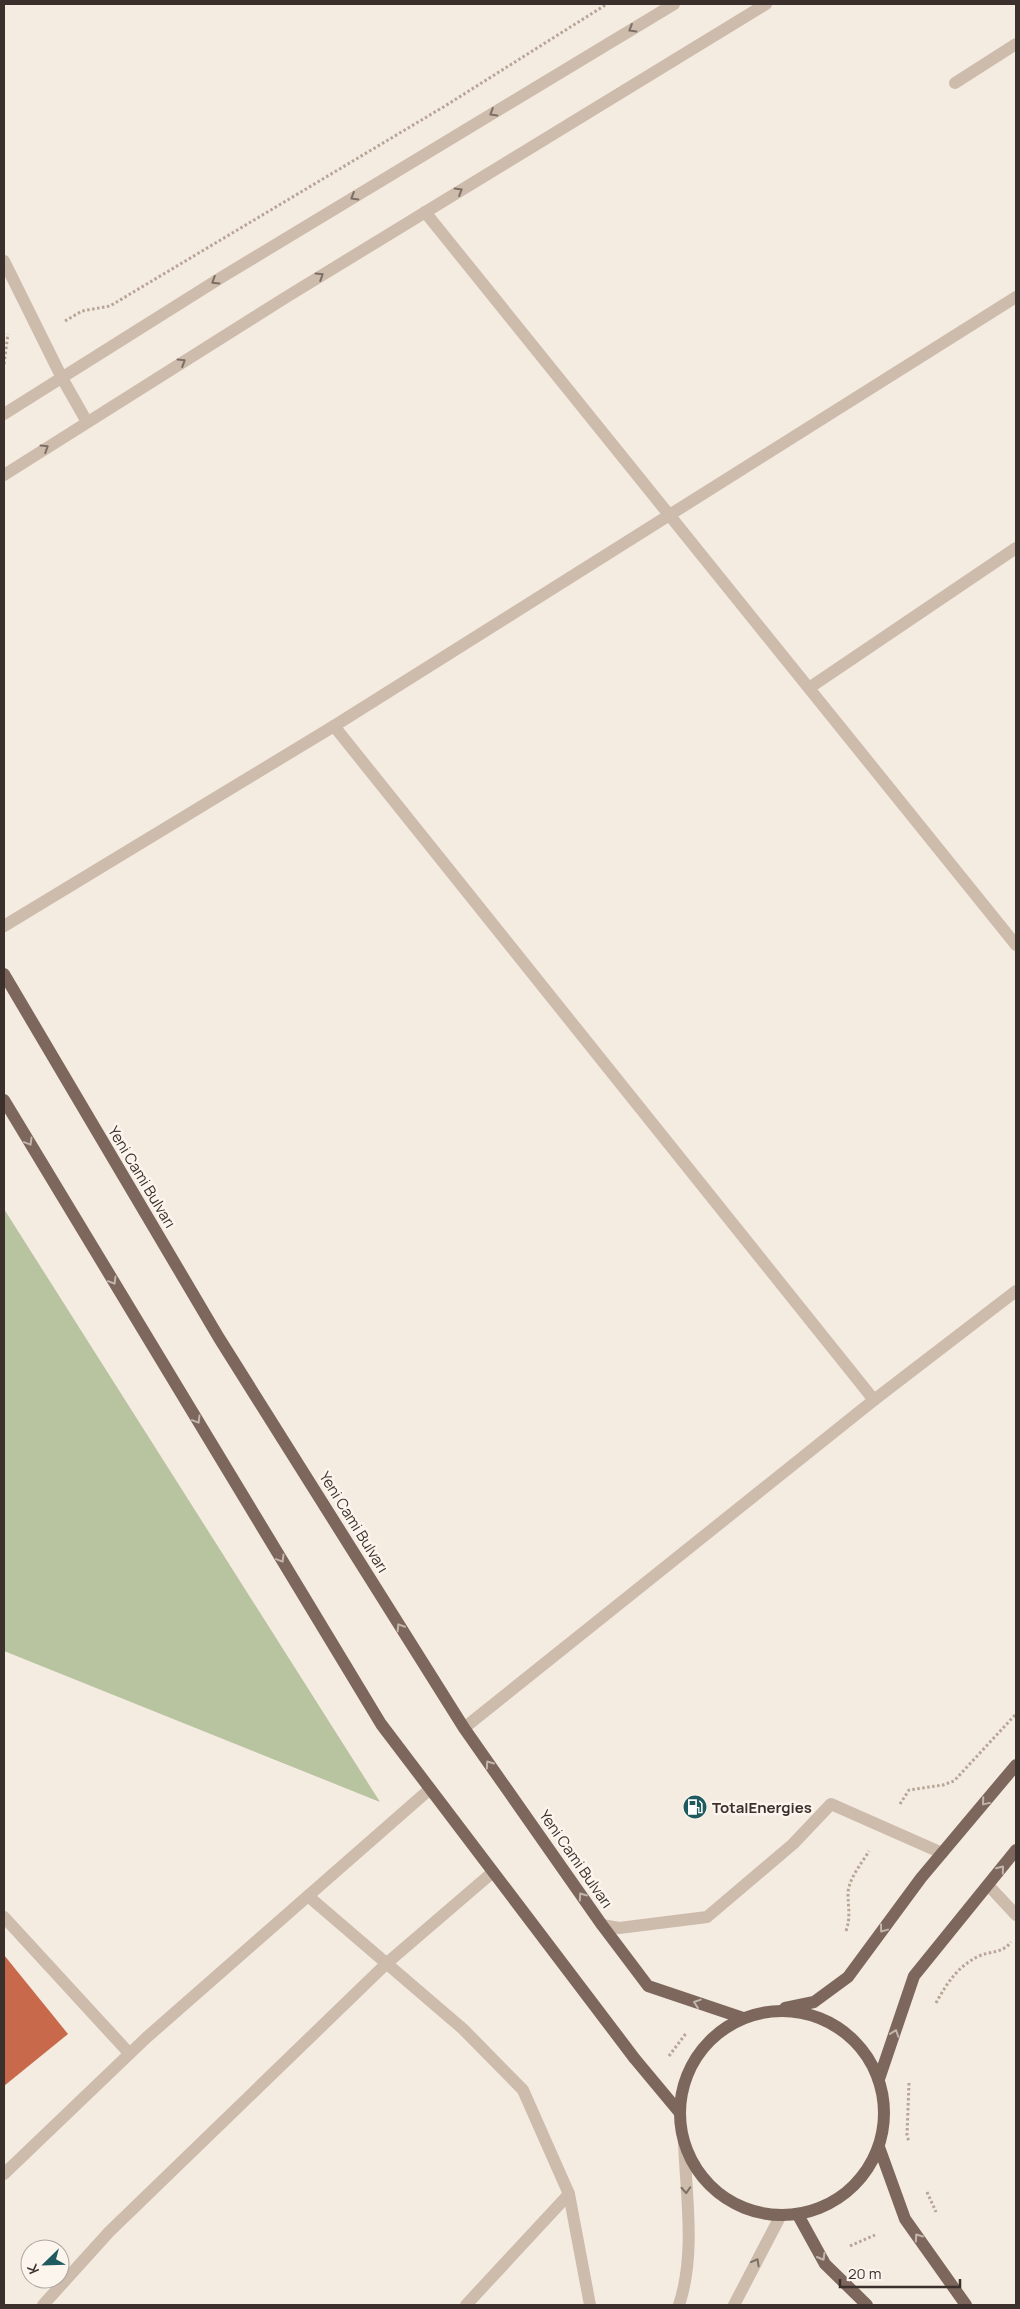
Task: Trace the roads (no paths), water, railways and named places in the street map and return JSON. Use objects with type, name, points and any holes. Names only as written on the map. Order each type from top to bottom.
[{"type":"main road","name":"Yeni Cami Bulvarı","points":[[4,974],[218,1338],[464,1728],[602,1925],[648,1986],[743,2018]]},
{"type":"main road","points":[[4,1100],[381,1724],[635,2059],[680,2113]]},
{"type":"main road","points":[[772,2011],[807,2014],[839,2028],[865,2052],[879,2079],[885,2108],[882,2139],[879,2147],[870,2166],[852,2190],[827,2206],[798,2215],[768,2215],[739,2206],[715,2190],[696,2168],[684,2142],[680,2113],[684,2083],[697,2056],[718,2034],[743,2018],[772,2011],[814,2002],[848,1977],[942,1852],[1016,1764]]},
{"type":"main road","points":[[879,2079],[914,1976],[1016,1850]]},
{"type":"main road","points":[[879,2147],[905,2219],[966,2305]]},
{"type":"main road","points":[[798,2215],[826,2264],[867,2305]]},
{"type":"street","points":[[4,414],[222,277],[674,4]]},
{"type":"street","points":[[4,475],[425,212],[766,4]]},
{"type":"street","points":[[955,82],[1016,44]]},
{"type":"street","points":[[425,212],[668,516],[1016,945]]},
{"type":"street","points":[[4,262],[62,378],[87,422]]},
{"type":"street","points":[[4,926],[334,726],[1016,297]]},
{"type":"street","points":[[809,688],[1016,548]]},
{"type":"street","points":[[334,726],[874,1400]]},
{"type":"street","points":[[464,1728],[874,1400],[1016,1292]]},
{"type":"street","points":[[4,2174],[129,2053],[430,1789]]},
{"type":"street","points":[[602,1925],[619,1928],[707,1917],[793,1844],[832,1804],[942,1852]]},
{"type":"street","points":[[43,2305],[109,2232],[387,1963],[493,1872]]},
{"type":"street","points":[[988,1885],[1016,1914]]},
{"type":"street","points":[[308,1896],[463,2029],[523,2090],[569,2194],[590,2305]]},
{"type":"street","points":[[4,1917],[129,2053]]},
{"type":"street","points":[[679,2305],[686,2284],[689,2241],[684,2142]]},
{"type":"street","points":[[466,2305],[569,2194]]},
{"type":"street","points":[[734,2305],[781,2215]]},
{"type":"place","name":"TotalEnergies","points":[[695,1807]]}]
